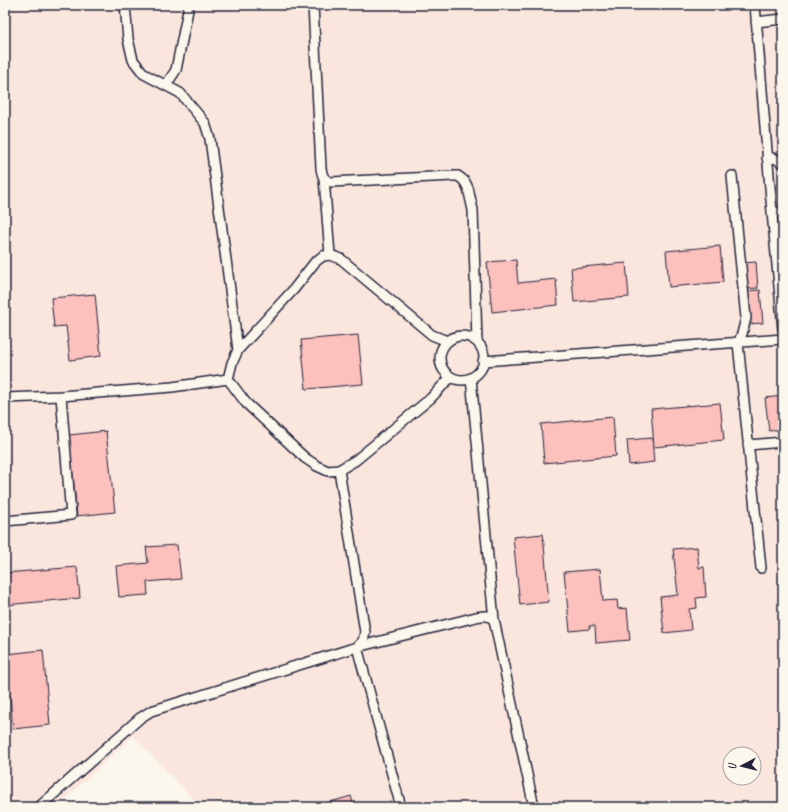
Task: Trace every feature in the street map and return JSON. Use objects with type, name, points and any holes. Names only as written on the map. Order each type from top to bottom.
[{"type":"lane","points":[[125,5],[128,39],[133,60],[144,74],[180,93],[205,123],[208,134],[238,350]]},
{"type":"lane","points":[[166,85],[176,70],[189,5]]},
{"type":"lane","points":[[313,5],[321,168],[324,178],[330,255]]},
{"type":"lane","points":[[754,5],[783,329]]},
{"type":"lane","points":[[756,22],[783,19]]},
{"type":"lane","points":[[767,158],[771,157],[783,164]]},
{"type":"lane","points":[[324,178],[326,181],[331,182],[453,176],[458,176],[462,179],[468,188],[473,210],[477,342]]},
{"type":"lane","points":[[732,176],[746,318],[738,343],[761,568]]},
{"type":"lane","points":[[772,212],[783,212]]},
{"type":"lane","points":[[447,341],[432,335],[341,259],[330,255],[323,256],[315,262],[294,289],[238,350],[232,363],[228,379],[246,403],[305,458],[328,471],[339,470],[356,460],[431,398],[451,378]]},
{"type":"lane","points":[[461,336],[468,337],[477,342],[480,346],[484,361],[481,368],[471,378],[458,380],[451,378],[443,370],[440,354],[447,341],[461,336]]},
{"type":"lane","points":[[484,361],[783,339]]},
{"type":"lane","points":[[471,378],[494,620],[534,807]]},
{"type":"lane","points":[[5,398],[61,396],[172,387],[228,379]]},
{"type":"lane","points":[[5,521],[71,515],[61,396]]},
{"type":"lane","points":[[748,445],[783,442]]},
{"type":"lane","points":[[339,470],[365,632],[363,641],[358,647]]},
{"type":"lane","points":[[39,807],[140,718],[151,711],[358,647],[476,616],[487,615],[492,617],[494,620]]},
{"type":"lane","points":[[358,647],[401,807]]},
{"type":"shaded area","points":[[5,5],[783,5],[783,807],[201,807],[133,736],[57,807],[5,807]]},
{"type":"building","points":[[720,246],[723,282],[669,287],[666,251]]},
{"type":"building","points":[[516,260],[518,283],[556,279],[558,305],[492,312],[487,262]]},
{"type":"building","points":[[756,262],[758,288],[745,289],[743,263]]},
{"type":"building","points":[[626,263],[629,297],[574,302],[571,268]]},
{"type":"building","points":[[760,290],[763,323],[749,324],[746,291]]},
{"type":"building","points":[[95,294],[101,356],[70,360],[66,326],[54,327],[51,298]]},
{"type":"building","points":[[358,335],[363,384],[306,389],[301,340]]},
{"type":"building","points":[[783,396],[783,429],[769,431],[765,398]]},
{"type":"building","points":[[720,403],[724,440],[654,447],[651,409]]},
{"type":"building","points":[[613,417],[616,456],[544,463],[541,424]]},
{"type":"building","points":[[106,431],[115,512],[77,516],[69,435]]},
{"type":"building","points":[[652,438],[654,462],[629,465],[627,440]]},
{"type":"building","points":[[543,534],[549,602],[520,605],[513,537]]},
{"type":"building","points":[[177,545],[181,579],[147,582],[148,595],[119,597],[116,566],[148,563],[146,547]]},
{"type":"building","points":[[697,547],[699,568],[704,567],[706,597],[696,598],[697,608],[689,609],[691,630],[664,633],[660,597],[678,595],[673,549]]},
{"type":"building","points":[[77,567],[80,598],[5,605],[5,573]]},
{"type":"building","points":[[600,569],[603,601],[617,600],[618,609],[627,608],[630,640],[596,643],[595,626],[589,626],[590,629],[570,631],[564,572]]},
{"type":"building","points":[[43,650],[50,725],[13,729],[6,654]]},
{"type":"building","points":[[351,796],[354,807],[329,807],[327,803]]}]
